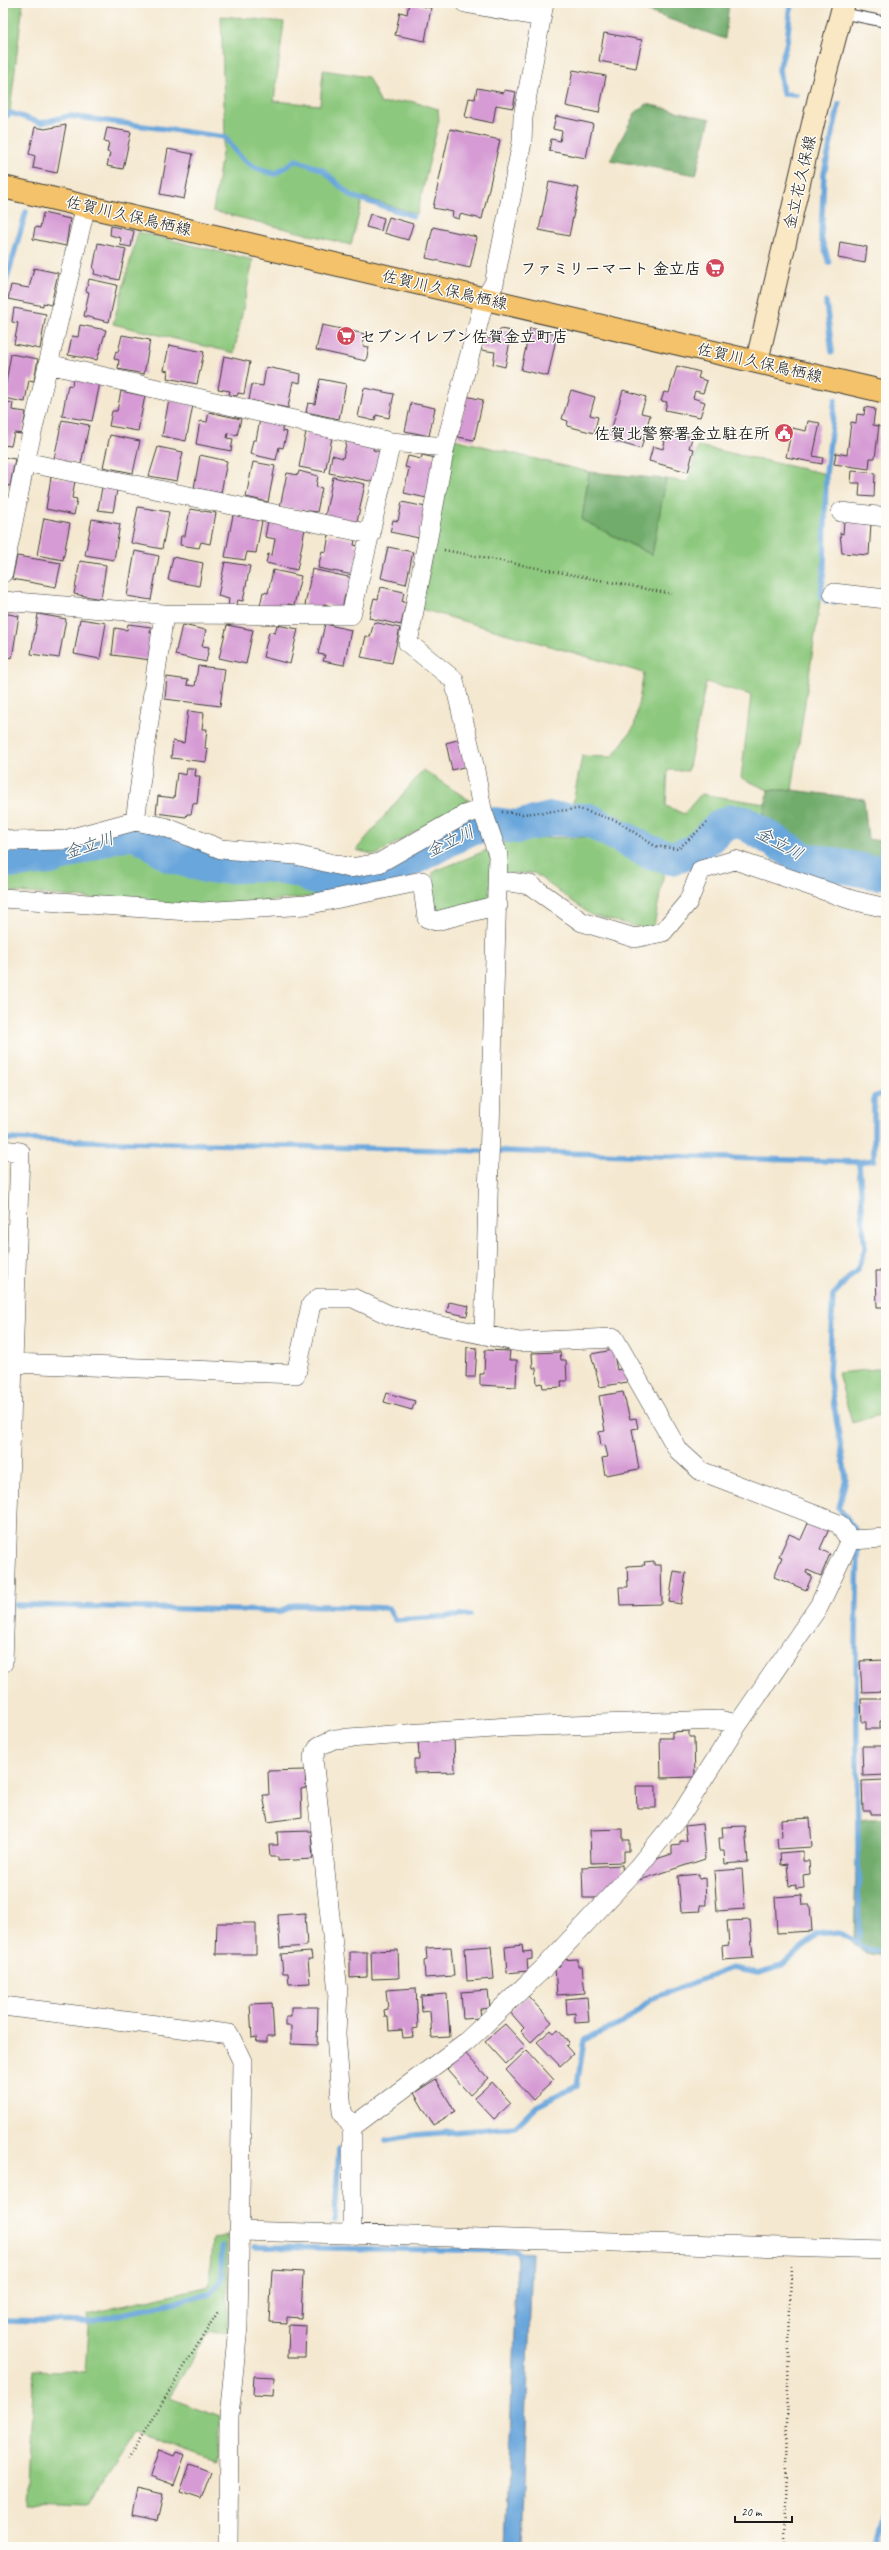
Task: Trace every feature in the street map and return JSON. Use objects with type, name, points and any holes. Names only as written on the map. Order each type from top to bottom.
[{"type":"main road","name":"佐賀川久保鳥栖線","points":[[3,187],[86,205],[886,392]]},
{"type":"street","points":[[465,3],[543,10],[523,117],[522,142],[494,284],[485,298],[445,447],[408,643],[454,680],[474,765],[482,809],[495,840],[498,855],[498,906],[484,1335]]},
{"type":"street","name":"金立花久保線","points":[[757,361],[819,98],[843,8]]},
{"type":"street","points":[[3,573],[25,462],[86,205]]},
{"type":"street","points":[[48,364],[391,442],[445,447]]},
{"type":"street","points":[[3,601],[164,614],[351,615],[391,442]]},
{"type":"street","points":[[25,462],[370,534]]},
{"type":"street","points":[[841,512],[886,517]]},
{"type":"street","points":[[833,593],[886,599]]},
{"type":"street","points":[[135,821],[164,614]]},
{"type":"street","points":[[3,838],[10,841],[65,840],[135,821],[165,827],[221,849],[296,855],[350,868],[379,863],[464,815],[482,809]]},
{"type":"street","points":[[498,883],[510,882],[530,885],[582,922],[635,938],[663,932],[688,902],[702,870],[735,860],[852,900],[886,908]]},
{"type":"street","points":[[3,898],[202,912],[306,905],[422,881],[427,918],[436,922],[498,906]]},
{"type":"street","points":[[3,1150],[20,1152],[3,1663]]},
{"type":"street","points":[[13,1363],[296,1374],[311,1305],[319,1298],[353,1298],[389,1315],[519,1342],[614,1338],[678,1450],[701,1471],[839,1524],[850,1540]]},
{"type":"street","points":[[850,1540],[886,1538]]},
{"type":"street","points":[[352,2127],[466,2042],[544,1968],[638,1867],[682,1813],[738,1724],[818,1606],[850,1540]]},
{"type":"street","points":[[352,2235],[352,2127],[342,2112],[336,2034],[338,1992],[313,1757],[319,1746],[334,1739],[509,1727],[719,1720],[738,1724]]},
{"type":"street","points":[[3,2006],[229,2034],[242,2061],[238,2327],[229,2417],[228,2547]]},
{"type":"street","points":[[240,2231],[886,2250]]},
{"type":"lane","points":[[843,8],[886,22]]},
{"type":"path","points":[[426,546],[672,594]]},
{"type":"path","points":[[482,809],[522,814],[579,809],[617,821],[655,846],[678,849],[707,823]]},
{"type":"path","points":[[784,2543],[792,2247]]},
{"type":"path","points":[[127,2460],[223,2304]]},
{"type":"green space","points":[[3,3],[23,3],[10,111],[3,114]]},
{"type":"green space","points":[[636,3],[729,3],[725,39],[635,7]]},
{"type":"green space","points":[[221,16],[284,22],[274,101],[320,105],[323,70],[368,77],[381,104],[410,101],[438,109],[439,120],[417,214],[363,197],[351,245],[213,211],[225,134]]},
{"type":"green space","points":[[647,104],[710,119],[696,175],[610,160],[635,113]]},
{"type":"green space","points":[[138,232],[253,260],[234,353],[113,324]]},
{"type":"green space","points":[[454,439],[589,472],[582,520],[652,555],[666,479],[688,482],[698,446],[826,474],[824,567],[821,595],[792,790],[768,790],[741,778],[751,695],[706,682],[688,771],[668,770],[666,806],[684,814],[701,794],[766,804],[763,819],[733,811],[703,823],[679,846],[656,839],[618,816],[573,803],[582,756],[612,757],[634,727],[644,673],[421,609]]},
{"type":"green space","points":[[589,472],[666,479],[652,555],[582,520]]},
{"type":"green space","points":[[423,770],[469,800],[376,855],[356,850]]},
{"type":"green space","points":[[768,790],[792,790],[864,799],[868,839],[886,842],[886,858],[875,864],[805,848],[763,819]]},
{"type":"green space","points":[[597,837],[664,873],[653,931],[591,915],[534,873],[495,874],[490,900],[441,912],[432,910],[433,872],[517,838]]},
{"type":"green space","points":[[134,844],[197,873],[284,874],[327,895],[203,908],[3,891],[3,865],[32,870]]},
{"type":"green space","points":[[886,1368],[886,1413],[852,1423],[838,1373]]},
{"type":"green space","points":[[886,1818],[886,1957],[867,1953],[854,1945],[857,1820]]},
{"type":"green space","points":[[227,2235],[228,2333],[210,2331],[169,2397],[220,2416],[217,2462],[134,2433],[87,2505],[27,2503],[34,2370],[86,2372],[89,2327],[87,2314],[209,2286],[212,2239]]},
{"type":"water","points":[[517,2251],[532,2252],[522,2547],[506,2547]]},
{"type":"building","points":[[409,3],[431,8],[425,41],[395,35],[400,12],[407,14]]},
{"type":"building","points":[[604,33],[642,40],[636,68],[599,61]]},
{"type":"building","points":[[573,70],[606,76],[599,113],[566,106]]},
{"type":"building","points":[[477,88],[504,93],[504,90],[516,92],[513,108],[496,105],[493,123],[465,117],[469,98],[475,99]]},
{"type":"building","points":[[556,116],[593,124],[586,158],[549,151],[551,139],[560,141],[562,131],[553,129]]},
{"type":"building","points":[[66,125],[57,173],[33,168],[35,156],[29,154],[35,127],[45,129]]},
{"type":"building","points":[[107,128],[131,132],[123,169],[107,166],[110,153],[107,152],[109,142],[104,141]]},
{"type":"building","points":[[450,129],[500,140],[482,219],[460,214],[459,219],[452,217],[453,212],[433,208]]},
{"type":"building","points":[[168,149],[193,154],[184,199],[160,194]]},
{"type":"building","points":[[549,182],[579,188],[569,236],[539,230]]},
{"type":"building","points":[[43,213],[70,219],[66,246],[33,239],[35,227],[40,228]]},
{"type":"building","points":[[370,214],[384,218],[381,231],[366,227]]},
{"type":"building","points":[[389,217],[413,224],[408,240],[384,233]]},
{"type":"building","points":[[111,226],[134,231],[131,247],[120,245],[121,238],[110,235]]},
{"type":"building","points":[[433,227],[477,237],[470,268],[426,258]]},
{"type":"building","points":[[840,242],[867,247],[865,263],[838,258]]},
{"type":"building","points":[[98,243],[126,249],[119,280],[94,274],[95,269],[93,269]]},
{"type":"building","points":[[34,268],[58,273],[51,305],[43,303],[43,306],[8,299],[11,285],[29,288]]},
{"type":"building","points":[[89,279],[117,285],[109,322],[84,316],[89,292],[86,291]]},
{"type":"building","points":[[14,308],[46,314],[40,349],[14,344],[18,323],[12,322]]},
{"type":"building","points":[[80,325],[106,330],[97,360],[68,355],[72,336],[78,337]]},
{"type":"building","points":[[322,325],[365,334],[363,346],[369,347],[366,361],[316,350]]},
{"type":"building","points":[[530,328],[557,334],[548,376],[521,370]]},
{"type":"building","points":[[500,329],[512,331],[505,367],[493,364],[495,352],[481,350],[483,337],[498,340]]},
{"type":"building","points":[[122,335],[150,340],[144,374],[118,369],[119,360],[114,359],[116,351],[118,352]]},
{"type":"building","points":[[169,345],[204,352],[197,384],[167,378],[168,371],[164,370]]},
{"type":"building","points":[[11,354],[38,359],[34,381],[29,380],[25,402],[3,398],[3,387],[5,388]]},
{"type":"building","points":[[224,356],[250,362],[244,394],[238,393],[237,396],[229,395],[230,391],[218,389]]},
{"type":"building","points":[[677,366],[700,372],[698,378],[707,381],[703,393],[695,391],[693,398],[705,402],[700,417],[665,410],[667,402],[661,401],[664,392],[669,393]]},
{"type":"building","points":[[266,367],[301,374],[300,383],[293,381],[288,408],[249,400],[252,384],[263,386]]},
{"type":"building","points":[[73,378],[100,383],[92,421],[62,416],[68,385],[72,386]]},
{"type":"building","points":[[320,379],[346,384],[339,419],[306,412],[308,403],[315,404]]},
{"type":"building","points":[[364,388],[394,394],[389,418],[376,415],[375,421],[358,417]]},
{"type":"building","points":[[571,390],[595,397],[590,415],[598,417],[594,433],[567,426],[568,421],[562,419]]},
{"type":"building","points":[[623,390],[646,397],[641,413],[650,415],[641,449],[614,441],[616,435],[610,434]]},
{"type":"building","points":[[121,391],[145,396],[138,431],[109,426],[112,411],[117,411]]},
{"type":"building","points":[[466,396],[483,400],[474,440],[458,437]]},
{"type":"building","points":[[169,400],[193,405],[186,441],[162,436]]},
{"type":"building","points":[[3,401],[13,403],[12,410],[26,412],[22,434],[14,433],[11,446],[3,445]]},
{"type":"building","points":[[411,403],[435,408],[429,436],[405,431]]},
{"type":"building","points":[[865,407],[875,409],[873,425],[879,426],[875,458],[870,458],[869,469],[834,464],[836,453],[847,455],[851,422],[856,423],[857,414],[864,415]]},
{"type":"building","points":[[209,412],[241,419],[237,435],[228,433],[227,438],[233,439],[231,451],[196,444],[200,421],[207,422]]},
{"type":"building","points":[[260,419],[283,424],[282,431],[287,432],[283,448],[279,447],[276,460],[250,454],[253,440],[256,440]]},
{"type":"building","points":[[62,420],[89,425],[81,464],[54,459]]},
{"type":"building","points":[[808,421],[820,423],[813,456],[823,458],[822,464],[786,457],[792,428],[806,431]]},
{"type":"building","points":[[664,430],[692,438],[689,448],[694,449],[688,472],[649,461],[653,446],[663,449],[665,441],[661,440]]},
{"type":"building","points":[[306,432],[332,438],[325,472],[299,467]]},
{"type":"building","points":[[110,435],[140,441],[133,473],[103,467]]},
{"type":"building","points":[[347,439],[375,441],[373,450],[381,452],[375,482],[329,473],[332,455],[343,458]]},
{"type":"building","points":[[158,447],[183,452],[177,481],[149,476]]},
{"type":"building","points":[[200,455],[227,461],[221,493],[194,488]]},
{"type":"building","points":[[422,455],[440,459],[431,499],[404,493],[409,468],[405,467],[408,456],[421,459]]},
{"type":"building","points":[[885,456],[886,471],[884,471]]},
{"type":"building","points":[[3,457],[15,459],[10,486],[5,485],[4,491]]},
{"type":"building","points":[[253,462],[275,466],[268,502],[246,497]]},
{"type":"building","points":[[299,471],[318,476],[316,487],[322,488],[317,512],[280,507],[287,473],[298,475]]},
{"type":"building","points":[[852,471],[875,473],[874,497],[859,496],[860,483],[851,483]]},
{"type":"building","points":[[51,477],[75,481],[72,498],[77,499],[74,515],[46,509]]},
{"type":"building","points":[[333,477],[365,484],[357,522],[325,516]]},
{"type":"building","points":[[102,487],[117,490],[113,512],[98,510]]},
{"type":"building","points":[[402,502],[426,507],[419,538],[390,532],[393,520],[398,521]]},
{"type":"building","points":[[138,507],[169,512],[162,549],[131,543]]},
{"type":"building","points":[[190,509],[216,513],[210,544],[201,542],[199,548],[180,545],[181,536],[185,536]]},
{"type":"building","points":[[233,515],[262,521],[256,553],[247,552],[245,560],[225,557]]},
{"type":"building","points":[[44,518],[70,523],[63,560],[37,555]]},
{"type":"building","points":[[92,519],[120,524],[114,560],[85,555]]},
{"type":"building","points":[[268,521],[305,529],[297,570],[266,563],[268,554],[272,555],[275,539],[265,537]]},
{"type":"building","points":[[844,521],[871,523],[869,555],[842,553],[840,533],[843,534]]},
{"type":"building","points":[[329,534],[355,540],[354,545],[359,546],[353,575],[318,568],[322,551],[326,552]]},
{"type":"building","points":[[388,547],[413,552],[406,584],[381,578]]},
{"type":"building","points":[[135,551],[159,556],[151,600],[127,596]]},
{"type":"building","points":[[17,556],[61,563],[56,587],[12,579]]},
{"type":"building","points":[[173,557],[203,563],[199,586],[168,580]]},
{"type":"building","points":[[80,561],[106,565],[101,599],[74,594]]},
{"type":"building","points":[[225,562],[250,566],[243,601],[238,600],[236,609],[228,607],[229,599],[218,596]]},
{"type":"building","points":[[312,569],[353,578],[349,596],[345,595],[342,609],[324,604],[323,609],[305,605]]},
{"type":"building","points":[[273,570],[301,576],[294,605],[288,604],[287,612],[260,606],[263,592],[268,593]]},
{"type":"building","points":[[381,587],[404,592],[402,602],[406,602],[401,625],[369,618],[374,598],[378,599]]},
{"type":"building","points":[[3,613],[19,616],[12,658],[3,656]]},
{"type":"building","points":[[38,614],[66,619],[59,658],[31,654]]},
{"type":"building","points":[[80,619],[106,623],[100,659],[74,654]]},
{"type":"building","points":[[374,622],[400,628],[392,663],[361,657],[366,636],[370,637]]},
{"type":"building","points":[[128,624],[151,627],[150,633],[154,633],[151,660],[112,655],[115,628],[127,630]]},
{"type":"building","points":[[325,624],[351,630],[344,665],[323,661],[325,655],[318,654]]},
{"type":"building","points":[[182,625],[206,630],[202,646],[209,647],[206,662],[175,655]]},
{"type":"building","points":[[227,625],[253,630],[246,664],[219,658]]},
{"type":"building","points":[[277,625],[298,629],[290,664],[263,657],[269,632],[275,633]]},
{"type":"building","points":[[198,666],[225,669],[220,706],[165,699],[167,677],[188,680],[187,685],[195,686]]},
{"type":"building","points":[[188,711],[204,713],[202,729],[207,729],[205,748],[208,749],[206,762],[171,758],[173,741],[184,743]]},
{"type":"building","points":[[461,739],[467,766],[452,770],[446,743]]},
{"type":"building","points":[[187,768],[196,769],[195,776],[200,776],[197,804],[193,803],[191,814],[187,814],[186,817],[156,813],[158,796],[174,798],[177,773],[186,775]]},
{"type":"building","points":[[876,1271],[886,1271],[886,1307],[877,1307]]},
{"type":"building","points":[[449,1302],[469,1306],[467,1316],[447,1312]]},
{"type":"building","points":[[884,1323],[886,1323],[886,1346],[885,1346]]},
{"type":"building","points":[[467,1347],[477,1348],[475,1377],[466,1377]]},
{"type":"building","points":[[485,1350],[510,1351],[509,1360],[517,1360],[516,1387],[480,1385],[480,1374],[484,1374]]},
{"type":"building","points":[[613,1350],[617,1370],[624,1368],[627,1382],[600,1387],[591,1354]]},
{"type":"building","points":[[560,1352],[561,1360],[566,1360],[567,1381],[561,1381],[562,1387],[543,1388],[542,1383],[537,1384],[536,1368],[533,1368],[532,1353]]},
{"type":"building","points":[[623,1392],[630,1419],[636,1418],[638,1428],[632,1429],[639,1469],[605,1475],[602,1458],[608,1457],[605,1445],[601,1446],[599,1432],[605,1431],[599,1396]]},
{"type":"building","points":[[387,1393],[415,1401],[412,1410],[384,1402]]},
{"type":"building","points":[[809,1521],[829,1529],[820,1549],[830,1554],[821,1576],[807,1570],[806,1573],[812,1576],[806,1590],[774,1577],[782,1557],[779,1556],[789,1534],[801,1539]]},
{"type":"building","points":[[654,1561],[654,1565],[661,1565],[662,1604],[620,1605],[619,1587],[628,1587],[627,1566],[645,1565],[644,1562]]},
{"type":"building","points":[[674,1571],[686,1573],[681,1604],[669,1602]]},
{"type":"building","points":[[886,1660],[886,1691],[862,1692],[860,1661]]},
{"type":"building","points":[[861,1699],[885,1699],[886,1721],[880,1721],[880,1729],[866,1729],[866,1722],[862,1722]]},
{"type":"building","points":[[689,1731],[689,1737],[694,1737],[695,1777],[661,1778],[660,1738],[672,1738],[672,1732]]},
{"type":"building","points":[[454,1737],[455,1772],[414,1773],[414,1759],[419,1759],[418,1739]]},
{"type":"building","points":[[862,1746],[886,1746],[886,1775],[863,1776]]},
{"type":"building","points":[[305,1770],[306,1788],[301,1789],[302,1817],[268,1822],[263,1795],[269,1795],[268,1771]]},
{"type":"building","points":[[884,1780],[884,1788],[886,1788],[886,1814],[871,1814],[871,1811],[863,1811],[862,1781]]},
{"type":"building","points":[[636,1786],[656,1786],[656,1808],[637,1808]]},
{"type":"building","points":[[810,1818],[812,1847],[778,1849],[777,1838],[782,1837],[781,1820]]},
{"type":"building","points":[[702,1824],[705,1859],[640,1880],[638,1876],[656,1859],[672,1854],[672,1846],[680,1845],[680,1841],[687,1841],[685,1826]]},
{"type":"building","points":[[745,1826],[748,1862],[725,1864],[724,1851],[720,1851],[719,1838],[723,1838],[722,1827]]},
{"type":"building","points":[[623,1829],[623,1840],[629,1840],[629,1851],[624,1851],[624,1862],[591,1863],[590,1830]]},
{"type":"building","points":[[311,1831],[313,1859],[278,1861],[278,1857],[270,1857],[269,1845],[278,1845],[277,1832]]},
{"type":"building","points":[[803,1851],[803,1861],[809,1861],[810,1874],[803,1875],[804,1888],[796,1889],[796,1885],[789,1886],[787,1864],[781,1865],[780,1853]]},
{"type":"building","points":[[622,1865],[623,1877],[600,1898],[583,1898],[582,1867]]},
{"type":"building","points":[[742,1869],[745,1909],[717,1911],[714,1871]]},
{"type":"building","points":[[699,1874],[699,1879],[705,1878],[706,1905],[700,1905],[701,1911],[681,1912],[678,1876]]},
{"type":"building","points":[[802,1895],[803,1905],[810,1905],[812,1931],[777,1933],[775,1897]]},
{"type":"building","points":[[305,1913],[307,1946],[280,1948],[278,1915]]},
{"type":"building","points":[[750,1920],[753,1958],[723,1960],[722,1946],[729,1945],[727,1921]]},
{"type":"building","points":[[217,1923],[256,1923],[256,1954],[216,1954]]},
{"type":"building","points":[[522,1945],[523,1952],[532,1951],[532,1959],[527,1960],[528,1971],[507,1973],[505,1947]]},
{"type":"building","points":[[491,1946],[494,1979],[467,1981],[465,1948]]},
{"type":"building","points":[[451,1947],[454,1976],[425,1978],[424,1961],[427,1960],[426,1948]]},
{"type":"building","points":[[398,1950],[399,1978],[372,1979],[371,1951]]},
{"type":"building","points":[[311,1952],[312,1959],[308,1959],[310,1983],[289,1984],[288,1973],[283,1973],[281,1954]]},
{"type":"building","points":[[350,1952],[367,1952],[367,1977],[350,1978]]},
{"type":"building","points":[[578,1959],[578,1966],[582,1966],[585,1993],[557,1995],[555,1968],[560,1967],[559,1960]]},
{"type":"building","points":[[416,1988],[418,2028],[412,2029],[413,2037],[403,2038],[402,2030],[389,2031],[388,2017],[385,2017],[384,2010],[388,2009],[386,1990]]},
{"type":"building","points":[[488,1990],[490,2008],[480,2009],[481,2018],[463,2019],[461,1992]]},
{"type":"building","points":[[447,1994],[450,2037],[432,2038],[430,2011],[422,2012],[421,1996]]},
{"type":"building","points":[[528,1996],[552,2022],[531,2042],[521,2031],[524,2028],[510,2012]]},
{"type":"building","points":[[587,1997],[589,2022],[575,2023],[575,2013],[567,2014],[566,1999]]},
{"type":"building","points":[[272,2003],[274,2036],[267,2036],[267,2042],[257,2042],[256,2037],[252,2038],[250,2004]]},
{"type":"building","points":[[291,2007],[318,2007],[317,2045],[291,2044],[291,2026],[286,2026],[286,2017],[291,2017]]},
{"type":"building","points":[[505,2024],[525,2046],[506,2064],[485,2041]]},
{"type":"building","points":[[551,2030],[554,2034],[558,2030],[569,2043],[566,2046],[573,2054],[560,2066],[537,2042]]},
{"type":"building","points":[[527,2050],[554,2080],[533,2100],[506,2070]]},
{"type":"building","points":[[465,2053],[488,2078],[470,2095],[447,2069]]},
{"type":"building","points":[[436,2079],[455,2112],[433,2125],[414,2093]]},
{"type":"building","points":[[492,2082],[511,2103],[494,2119],[474,2098]]},
{"type":"building","points":[[272,2270],[303,2272],[301,2318],[287,2317],[287,2323],[269,2322]]},
{"type":"building","points":[[289,2325],[306,2326],[305,2357],[288,2357]]},
{"type":"building","points":[[254,2376],[274,2377],[273,2396],[253,2395]]},
{"type":"building","points":[[159,2450],[174,2456],[176,2452],[185,2455],[174,2485],[150,2476]]},
{"type":"building","points":[[190,2464],[211,2472],[201,2499],[180,2492]]},
{"type":"building","points":[[137,2488],[163,2494],[157,2521],[132,2516]]},
{"type":"waterway","points":[[791,3],[787,42],[779,69],[783,94],[796,95]]},
{"type":"waterway","points":[[829,263],[821,237],[824,174],[839,104]]},
{"type":"waterway","points":[[3,118],[11,113],[41,123],[69,116],[225,137],[235,152],[246,162],[258,168],[275,174],[296,160],[323,170],[351,196],[413,216]]},
{"type":"waterway","points":[[3,292],[26,212]]},
{"type":"waterway","points":[[826,302],[832,352]]},
{"type":"waterway","points":[[834,602],[826,601],[821,595],[824,567],[826,474],[835,400]]},
{"type":"waterway","name":"金立川","points":[[3,859],[15,861],[51,858],[116,835],[135,834],[149,840],[171,856],[209,867],[266,865],[299,871],[334,885],[367,883],[467,830],[495,824],[517,827],[551,819],[589,820],[650,852],[672,858],[693,852],[722,825],[732,821],[745,823],[804,859],[877,873],[886,868]]},
{"type":"waterway","points":[[855,1530],[839,1508],[846,1478],[829,1375],[833,1295],[857,1269],[865,1250],[859,1162],[874,1160],[874,1097],[886,1092]]},
{"type":"waterway","points":[[3,1139],[482,1151]]},
{"type":"waterway","points":[[501,1151],[859,1162]]},
{"type":"waterway","points":[[858,1549],[856,1644],[859,1944]]},
{"type":"waterway","points":[[16,1605],[281,1611],[294,1605],[388,1608],[395,1620],[470,1615]]},
{"type":"waterway","points":[[386,2140],[414,2135],[515,2127],[537,2106],[577,2086],[584,2040],[623,2023],[651,1999],[731,1968],[758,1973],[782,1966],[817,1934],[839,1932],[867,1949],[886,1953]]},
{"type":"waterway","points":[[335,2221],[339,2148]]},
{"type":"waterway","points":[[3,2320],[88,2322],[210,2294],[221,2280],[222,2246]]},
{"type":"waterway","points":[[254,2247],[517,2251],[521,2257]]},
{"type":"waterway","points":[[862,2547],[874,2541],[886,2498]]},
{"type":"place","name":"ファミリーマート 金立店","points":[[715,268]]},
{"type":"place","name":"セブンイレブン佐賀金立町店","points":[[346,336]]},
{"type":"place","name":"佐賀北警察署金立駐在所","points":[[784,433]]}]
